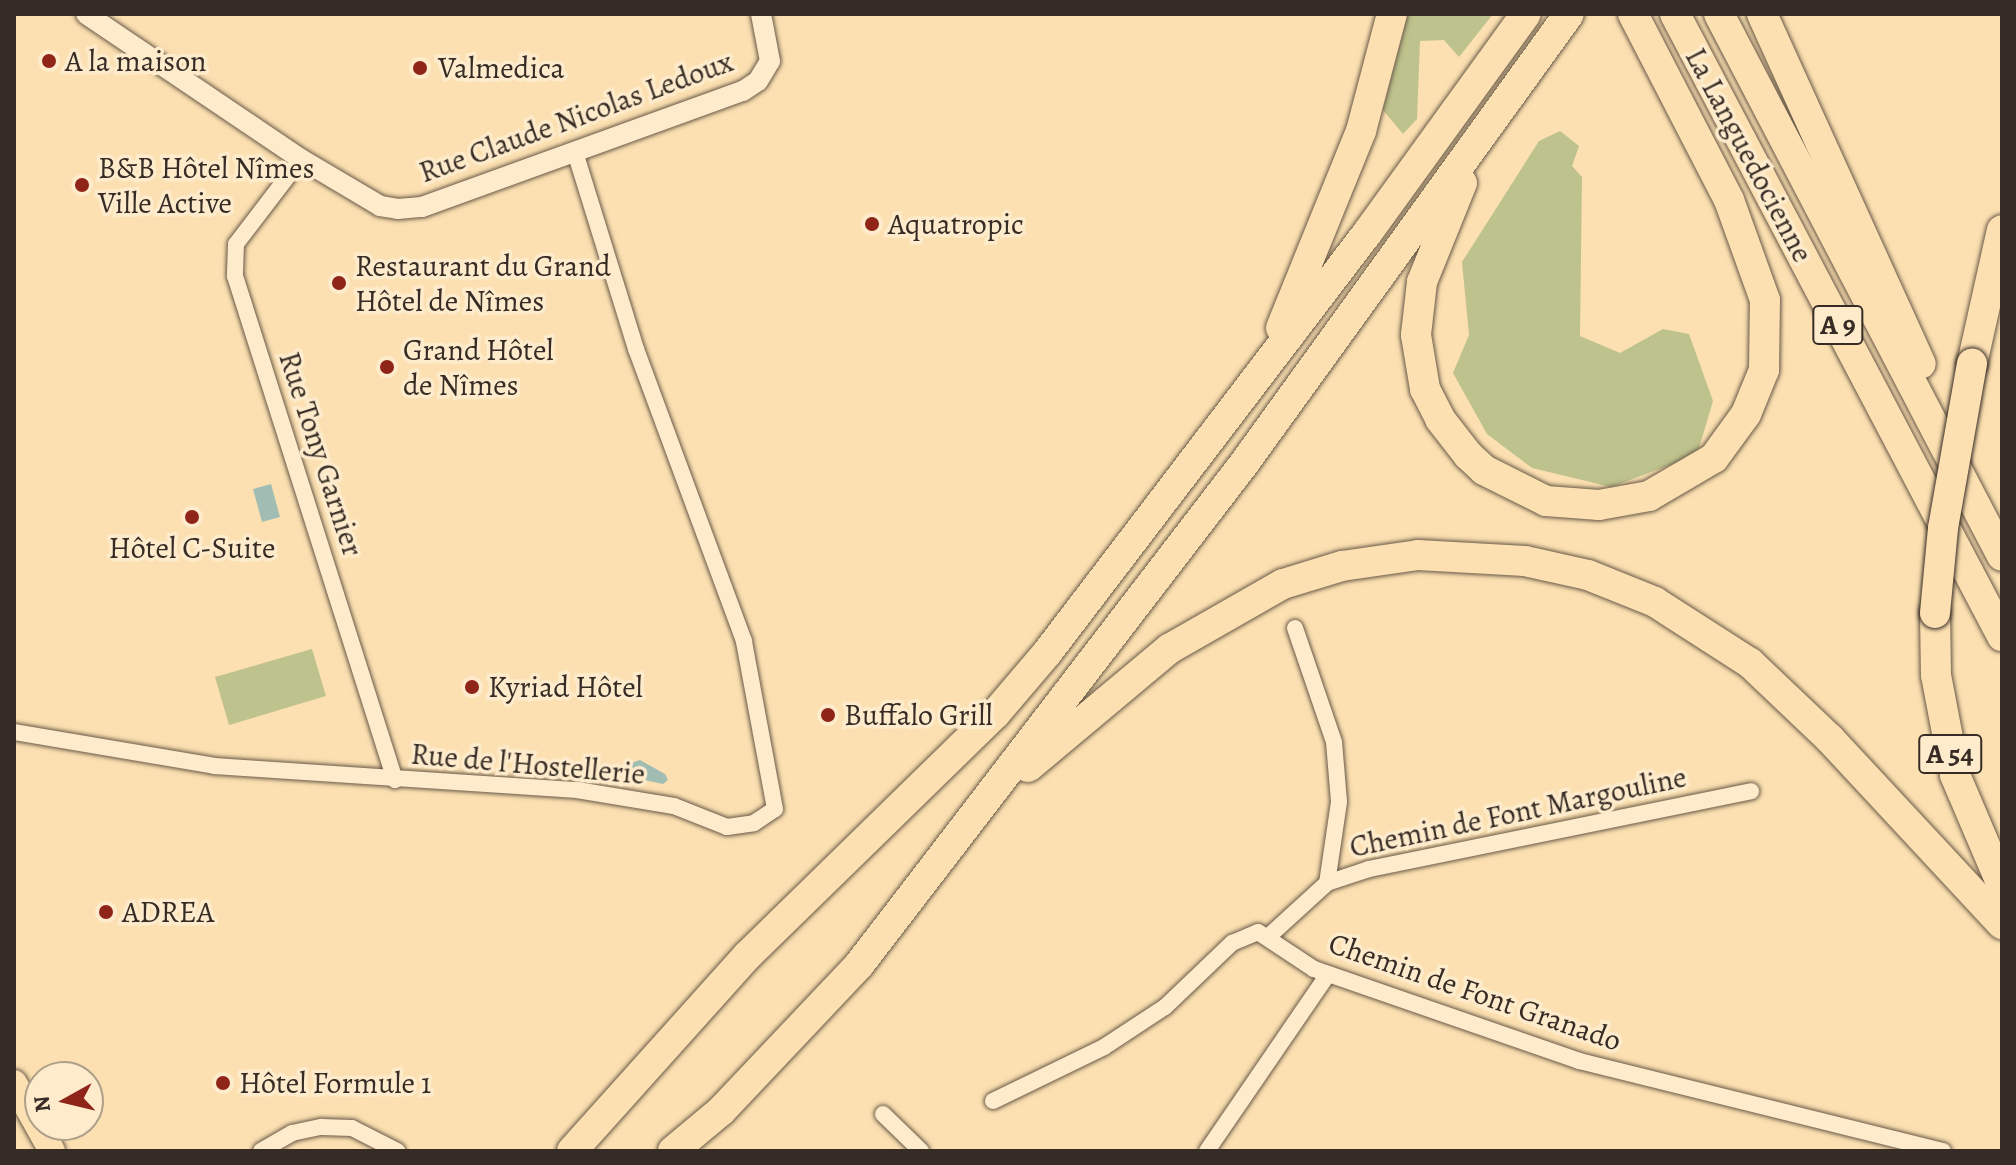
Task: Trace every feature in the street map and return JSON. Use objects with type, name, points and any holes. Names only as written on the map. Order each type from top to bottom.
[{"type":"highway","points":[[1247,390],[1278,334],[1344,176],[1392,14]]},
{"type":"highway","points":[[572,1151],[831,868],[995,714],[1047,653],[1526,14]]},
{"type":"highway","points":[[673,1151],[721,1111],[832,995],[1243,465],[1569,14]]},
{"type":"highway","points":[[1484,133],[1431,258],[1417,312],[1420,366],[1440,419],[1484,470],[1546,501],[1620,503],[1649,496],[1695,473],[1732,437],[1757,391],[1767,346],[1765,300],[1729,200],[1633,14]]},
{"type":"highway","name":"La Languedocienne","points":[[1675,14],[2002,636]]},
{"type":"highway","name":"La Languedocienne","points":[[1719,14],[2000,551]]},
{"type":"highway","points":[[1762,14],[1904,325],[2000,551]]},
{"type":"highway","name":"A 54","points":[[2002,230],[1972,364],[1943,528],[1935,613],[1936,675],[1955,775],[2002,885]]},
{"type":"highway","points":[[980,807],[1169,649],[1246,602],[1342,566],[1418,555],[1490,556],[1553,565],[1622,587],[1718,639],[1772,680],[2002,924]]},
{"type":"main road","points":[[14,1083],[52,1151]]},
{"type":"street","name":"Rue Claude Nicolas Ledoux","points":[[86,14],[301,159],[380,206],[398,209],[422,207],[743,91],[758,81],[770,61],[768,34],[761,14]]},
{"type":"street","name":"Rue de l'Hostellerie","points":[[14,732],[214,766],[577,790],[674,806],[727,827],[754,823],[775,809],[744,641],[636,349],[575,152]]},
{"type":"street","name":"Rue Tony Garnier","points":[[301,159],[236,244],[235,276],[395,780]]},
{"type":"street","points":[[1295,628],[1334,742],[1339,802],[1327,883]]},
{"type":"street","name":"Chemin de Font Margouline","points":[[1269,936],[1327,883],[1369,869],[1751,791]]},
{"type":"street","points":[[993,1101],[1104,1047],[1153,1015],[1232,943],[1247,934],[1269,936]]},
{"type":"street","name":"Chemin de Font Granado","points":[[1269,936],[1328,974],[1579,1061],[1943,1151]]},
{"type":"street","points":[[1207,1151],[1328,974]]},
{"type":"street","points":[[883,1114],[921,1151]]},
{"type":"street","points":[[261,1151],[292,1133],[321,1127],[352,1128],[397,1151]]},
{"type":"green space","points":[[1408,14],[1493,14],[1459,57],[1444,40],[1420,41],[1417,119],[1403,134],[1383,110]]},
{"type":"green space","points":[[1560,131],[1579,146],[1572,166],[1582,177],[1580,336],[1620,353],[1663,329],[1689,334],[1713,401],[1697,455],[1611,487],[1532,468],[1487,434],[1453,373],[1469,335],[1462,262],[1539,141]]},
{"type":"green space","points":[[312,649],[326,696],[229,725],[215,677]]},
{"type":"water","points":[[271,484],[280,517],[262,522],[253,489]]},
{"type":"water","points":[[640,760],[665,774],[668,780],[663,784],[626,776],[626,765]]},
{"type":"place","name":"A la maison","points":[[49,61]]},
{"type":"place","name":"Valmedica","points":[[420,68]]},
{"type":"place","name":"B&B Hôtel Nîmes Ville Active","points":[[82,185]]},
{"type":"place","name":"Aquatropic","points":[[872,224]]},
{"type":"place","name":"Restaurant du Grand Hôtel de Nîmes","points":[[339,283]]},
{"type":"place","name":"Grand Hôtel de Nîmes","points":[[387,367]]},
{"type":"place","name":"Hôtel C-Suite","points":[[192,517]]},
{"type":"place","name":"Kyriad Hôtel","points":[[472,687]]},
{"type":"place","name":"Buffalo Grill","points":[[828,715]]},
{"type":"place","name":"ADREA","points":[[106,912]]},
{"type":"place","name":"Hôtel Formule 1","points":[[223,1083]]}]
